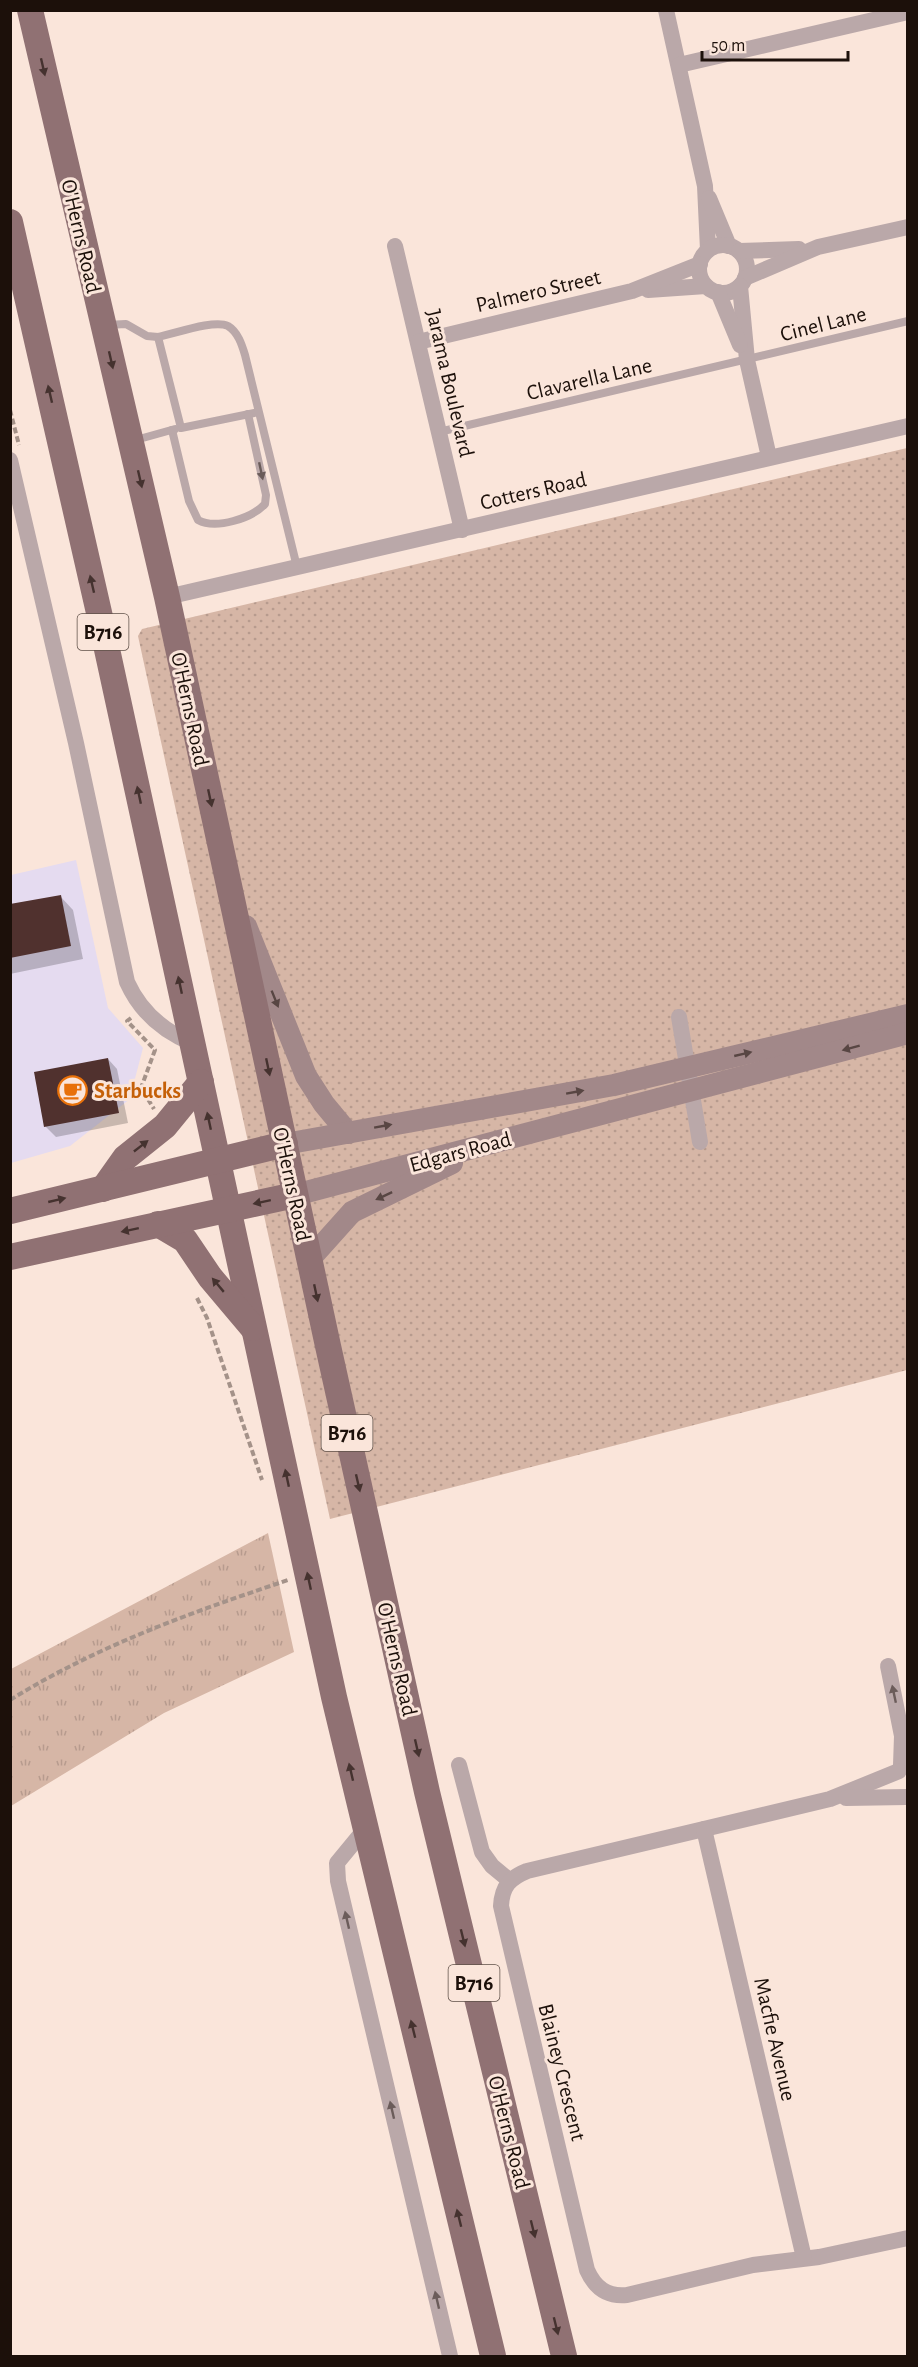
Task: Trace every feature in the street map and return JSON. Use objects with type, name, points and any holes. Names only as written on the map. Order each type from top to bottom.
[{"type":"main road","name":"O'Herns Road","points":[[30,10],[167,597],[309,1260],[427,1792],[564,2356]]},
{"type":"main road","name":"B716","points":[[10,222],[365,1829],[493,2356]]},
{"type":"main road","points":[[229,886],[306,1076],[324,1104],[348,1132]]},
{"type":"main road","name":"Edgars Road","points":[[10,1211],[285,1144],[614,1085],[908,1015]]},
{"type":"main road","name":"Edgars Road","points":[[10,1257],[295,1195],[908,1033]]},
{"type":"main road","points":[[103,1189],[125,1158],[165,1126],[201,1083]]},
{"type":"main road","points":[[309,1260],[352,1212],[493,1142]]},
{"type":"main road","points":[[158,1224],[184,1240],[210,1277],[255,1330]]},
{"type":"street","points":[[666,10],[705,186],[734,248],[746,263],[742,282],[747,360],[770,457]]},
{"type":"street","points":[[678,65],[866,16],[908,12]]},
{"type":"street","points":[[705,186],[702,279],[712,289],[747,360]]},
{"type":"street","points":[[704,257],[714,246],[734,248],[818,247],[908,227]]},
{"type":"street","name":"Jarama Boulevard","points":[[395,246],[462,530]]},
{"type":"street","points":[[712,289],[734,290],[742,282],[818,247]]},
{"type":"street","name":"Palmero Street","points":[[418,342],[632,291],[704,257]]},
{"type":"street","name":"Palmero Street","points":[[632,291],[712,289]]},
{"type":"street","name":"Cotters Road","points":[[167,597],[908,426]]},
{"type":"street","points":[[10,460],[76,743],[127,982],[142,1008],[171,1034],[192,1042]]},
{"type":"street","points":[[678,1017],[700,1142]]},
{"type":"street","points":[[888,1666],[902,1736],[899,1785],[907,1797]]},
{"type":"street","points":[[831,1799],[902,1764]]},
{"type":"street","points":[[459,1765],[482,1852],[492,1866],[509,1880],[541,1867],[831,1799],[907,1797]]},
{"type":"street","points":[[365,1829],[337,1863],[338,1881],[450,2356]]},
{"type":"street","name":"Macfie Avenue","points":[[704,1829],[804,2258]]},
{"type":"street","name":"Blainey Crescent","points":[[509,1880],[501,1896],[502,1918],[591,2280],[604,2292],[627,2295],[753,2265],[804,2258],[908,2238]]},
{"type":"lane","name":"Cinel Lane","points":[[747,360],[908,321]]},
{"type":"lane","points":[[103,325],[126,324],[147,336],[158,337],[214,324],[229,326],[239,337],[297,567]]},
{"type":"lane","points":[[158,337],[181,428]]},
{"type":"lane","name":"Clavarella Lane","points":[[440,432],[747,360]]},
{"type":"lane","points":[[131,441],[259,412]]},
{"type":"lane","points":[[172,430],[189,501],[198,520],[213,524],[247,517],[265,504],[266,495],[248,414]]},
{"type":"path","points":[[10,1700],[81,1660],[155,1626],[291,1579]]},
{"type":"shaded area","points":[[76,860],[108,1008],[143,1048],[132,1090],[135,1095],[70,1146],[11,1163],[11,875]]},
{"type":"green space","points":[[907,448],[907,1370],[330,1519],[138,636],[142,629]]},
{"type":"green space","points":[[268,1533],[294,1652],[164,1713],[11,1806],[11,1669]]},
{"type":"building","points":[[61,895],[71,946],[10,958],[10,904]]},
{"type":"building","points":[[108,1058],[119,1113],[44,1127],[34,1072]]},
{"type":"place","name":"Starbucks","points":[[73,1090]]}]
